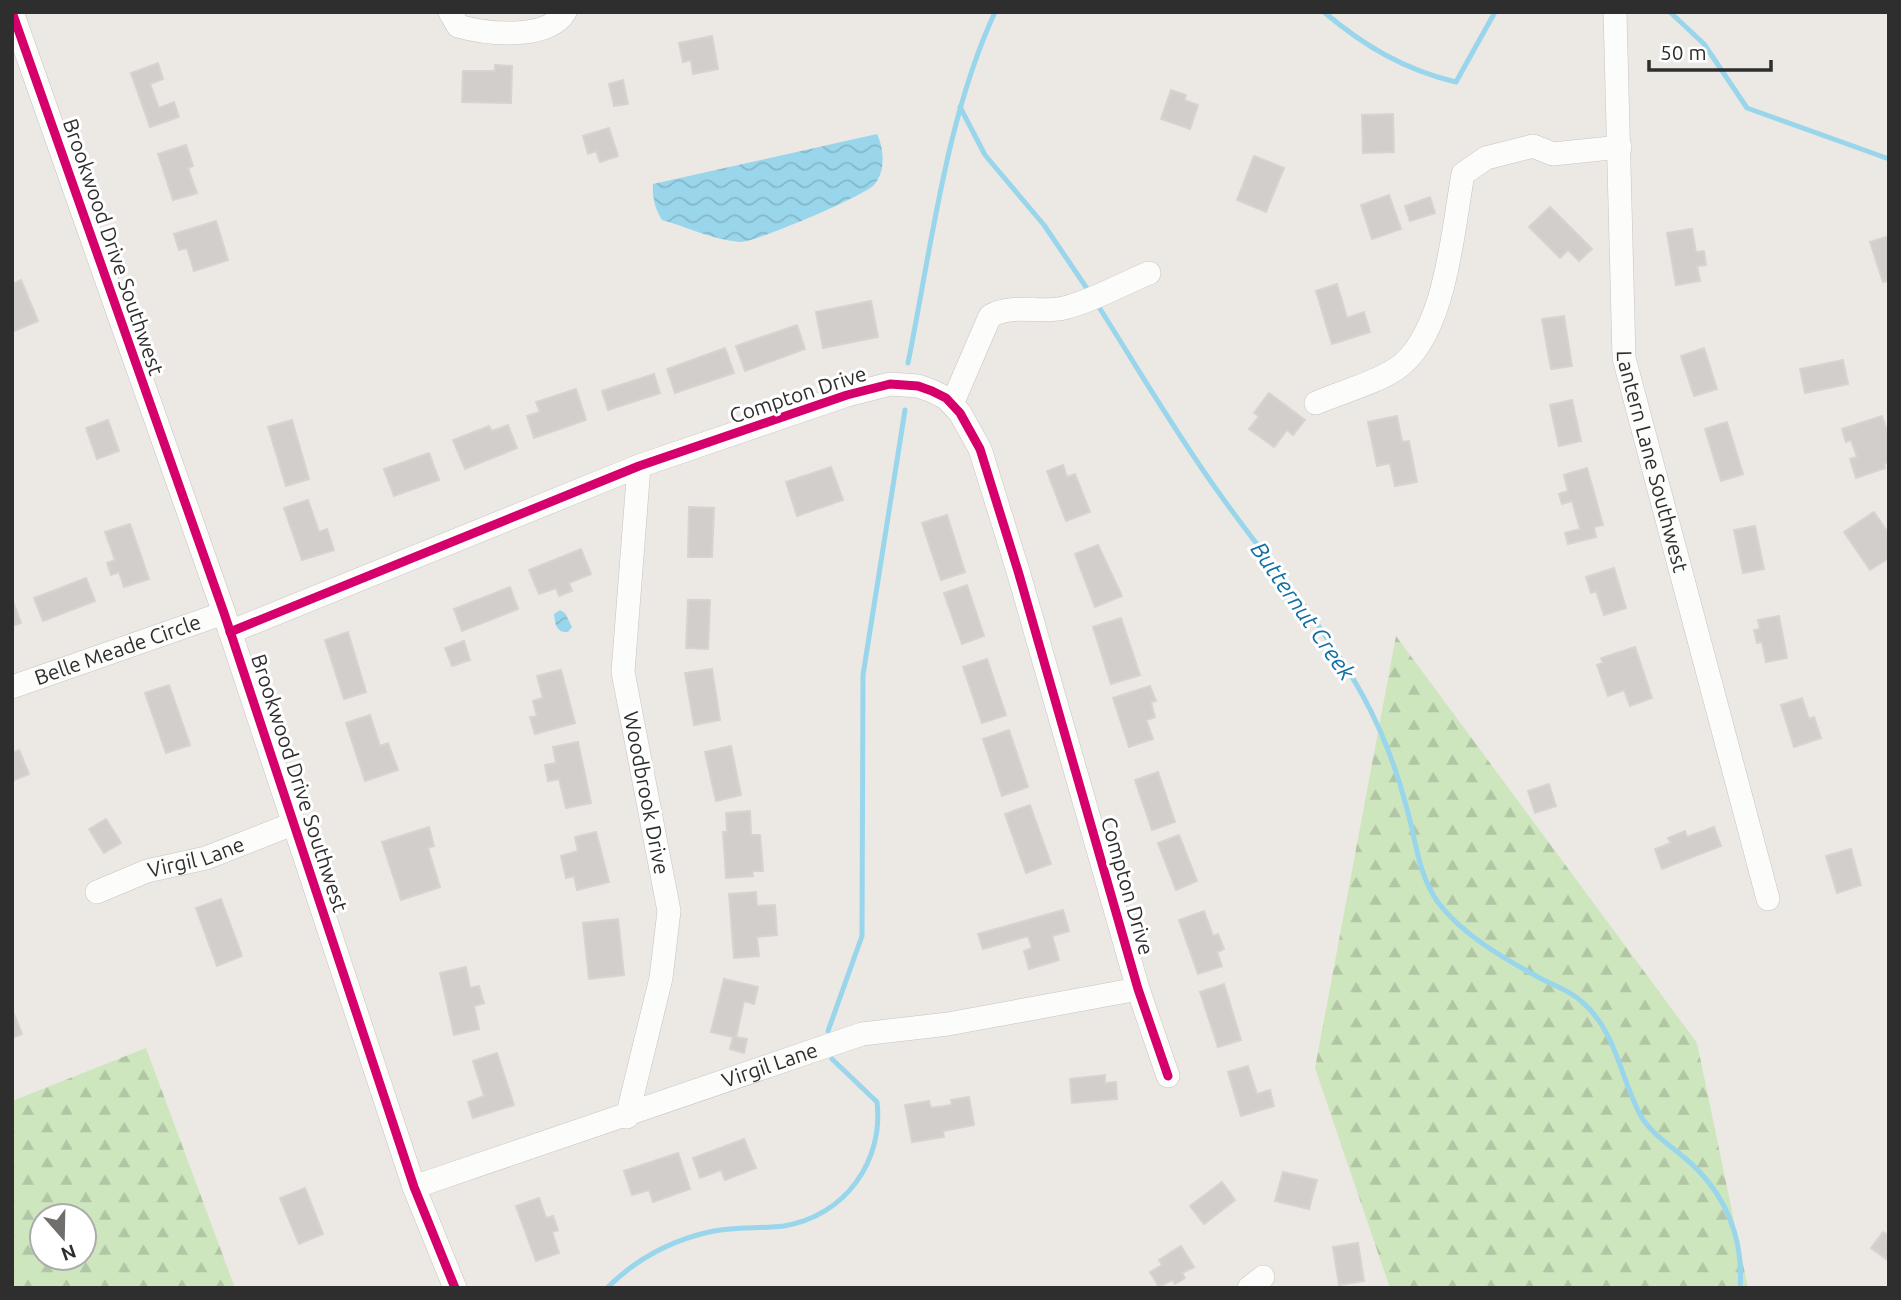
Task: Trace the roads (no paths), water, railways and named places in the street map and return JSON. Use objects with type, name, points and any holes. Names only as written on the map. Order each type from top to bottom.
[{"type":"street","name":"Brookwood Drive Southwest","points":[[12,12],[227,622],[414,1187],[455,1288]]},
{"type":"street","points":[[450,12],[457,26],[482,33],[527,32],[560,21],[565,12]]},
{"type":"street","name":"Lantern Lane Southwest","points":[[1615,12],[1624,358],[1768,898]]},
{"type":"street","points":[[1316,402],[1384,376],[1399,368],[1416,350],[1445,285],[1464,174],[1486,158],[1533,146],[1553,154],[1620,147]]},
{"type":"street","points":[[951,404],[990,316],[1006,309],[1051,311],[1067,308],[1149,272]]},
{"type":"street","name":"Compton Drive","points":[[227,622],[639,466],[847,395],[890,384],[918,386],[951,404],[971,427],[980,449],[1138,989],[1168,1076]]},
{"type":"street","name":"Woodbrook Drive","points":[[627,1117],[661,978],[669,922],[623,672],[639,466]]},
{"type":"street","name":"Belle Meade Circle","points":[[12,687],[227,622]]},
{"type":"street","name":"Virgil Lane","points":[[97,892],[129,881],[147,871],[206,858],[295,824]]},
{"type":"street","name":"Virgil Lane","points":[[414,1187],[627,1117],[862,1034],[948,1024],[1138,989]]},
{"type":"water","points":[[877,134],[883,160],[881,173],[874,185],[831,208],[765,235],[740,242],[721,239],[662,220],[656,207],[653,184]]},
{"type":"water","points":[[560,610],[565,613],[572,627],[568,632],[561,631],[556,624],[554,614]]},
{"type":"waterway","points":[[908,363],[952,140],[978,53],[995,12]]},
{"type":"waterway","points":[[1324,12],[1354,36],[1402,64],[1456,82],[1495,12]]},
{"type":"waterway","points":[[1670,12],[1704,44],[1747,108],[1889,159]]},
{"type":"waterway","name":"Butternut Creek","points":[[960,107],[985,155],[1044,225],[1090,293]]},
{"type":"waterway","name":"Butternut Creek","points":[[1097,304],[1203,470],[1313,618],[1363,696],[1394,765],[1422,868],[1437,901],[1470,935],[1525,970],[1571,994],[1593,1013],[1603,1026],[1642,1118],[1657,1135],[1700,1172],[1721,1201],[1729,1217],[1739,1251],[1740,1288]]},
{"type":"waterway","points":[[828,1031],[862,936],[863,675],[905,410]]},
{"type":"waterway","points":[[607,1288],[641,1260],[681,1241],[718,1230],[784,1226],[825,1211],[842,1198],[867,1165],[878,1124],[877,1102],[832,1059]]}]
